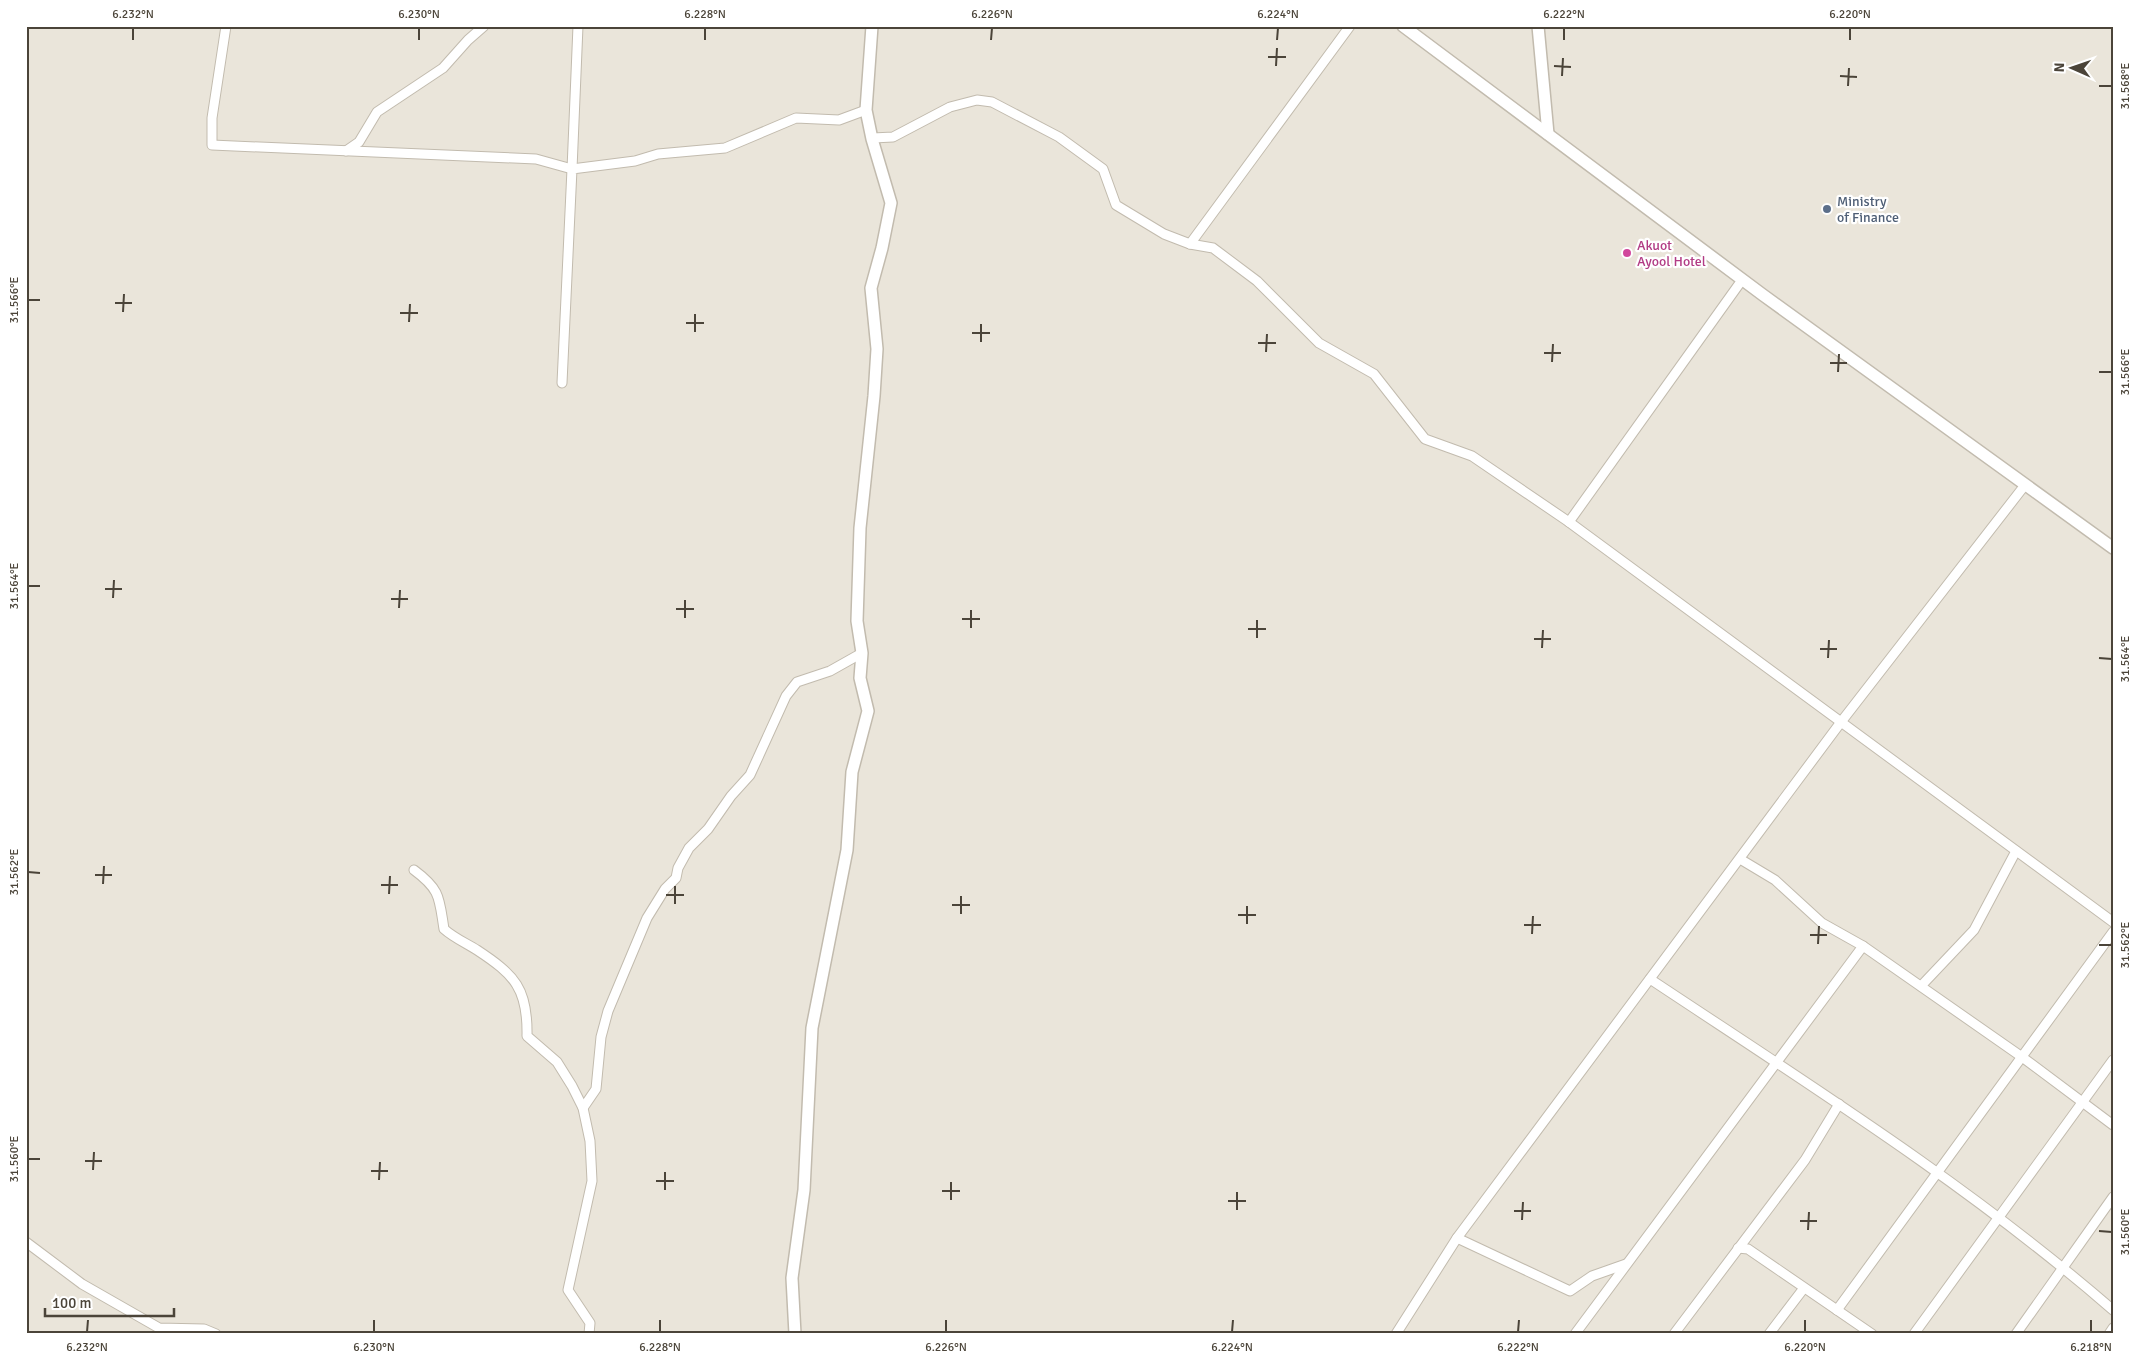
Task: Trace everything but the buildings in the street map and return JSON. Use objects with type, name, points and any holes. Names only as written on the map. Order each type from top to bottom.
[{"type":"street","points":[[226,26],[212,118],[212,145],[536,159],[572,169],[635,161],[658,154],[725,148],[796,118],[839,120],[866,110]]},
{"type":"street","points":[[345,152],[359,142],[377,112],[443,68],[468,40],[484,26]]},
{"type":"street","points":[[562,383],[578,26]]},
{"type":"street","points":[[795,1334],[792,1278],[804,1190],[812,1028],[847,850],[852,772],[868,711],[860,678],[862,652],[857,620],[860,528],[877,349],[871,288],[891,204],[866,110],[872,26]]},
{"type":"street","points":[[1190,244],[1350,26]]},
{"type":"street","points":[[1402,26],[1742,280],[2113,548]]},
{"type":"street","points":[[1538,26],[1548,134]]},
{"type":"street","points":[[873,138],[893,136],[950,107],[977,100],[992,102],[1059,137],[1103,169],[1116,205],[1164,234],[1190,244],[1213,248],[1257,281],[1319,343],[1374,374],[1425,439],[1472,456],[1569,522],[2113,922]]},
{"type":"street","points":[[1569,522],[1742,280]]},
{"type":"street","points":[[1396,1334],[1457,1238],[1841,722],[2025,485]]},
{"type":"street","points":[[583,1108],[596,1089],[601,1037],[608,1011],[647,918],[665,888],[676,878],[689,848],[708,829],[731,796],[750,775],[786,696],[797,682],[830,671],[862,652]]},
{"type":"street","points":[[1921,986],[1974,930],[2016,851]]},
{"type":"street","points":[[1740,859],[1775,880],[1822,923],[1863,946],[1921,986],[2022,1057],[2113,1125]]},
{"type":"street","points":[[414,870],[436,889],[439,895],[444,929],[493,962],[517,982],[523,994],[527,1036],[556,1062],[583,1108],[590,1140],[592,1181],[568,1290],[590,1323],[589,1334]]},
{"type":"street","points":[[1837,1310],[2113,932]]},
{"type":"street","points":[[1575,1334],[1863,946]]},
{"type":"street","points":[[1650,979],[1938,1171],[2064,1267],[2113,1310]]},
{"type":"street","points":[[1914,1334],[2113,1060]]},
{"type":"street","points":[[1674,1334],[1805,1160],[1839,1104]]},
{"type":"street","points":[[2016,1334],[2113,1197]]},
{"type":"street","points":[[1457,1238],[1570,1291],[1592,1276],[1626,1264]]},
{"type":"street","points":[[26,1242],[82,1284],[159,1328],[204,1329],[216,1334]]},
{"type":"street","points":[[1738,1248],[1748,1249],[1872,1334]]},
{"type":"street","points":[[1768,1334],[1804,1288]]},
{"type":"street","points":[[2109,1334],[2113,1328]]},
{"type":"shaded area","points":[[26,26],[2113,26],[2113,1334],[26,1334]]},
{"type":"place","name":"Ministry of Finance","points":[[1827,209]]},
{"type":"place","name":"Akuot Ayool Hotel","points":[[1627,253]]}]
